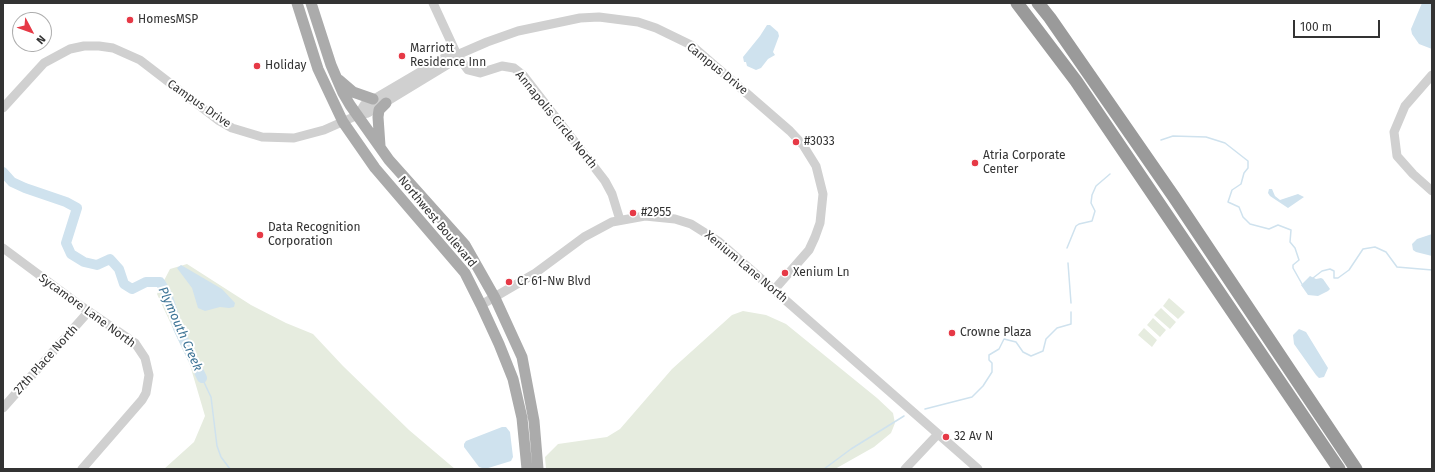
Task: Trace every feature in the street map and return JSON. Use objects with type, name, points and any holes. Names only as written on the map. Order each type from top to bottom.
[{"type":"highway","points":[[1009,3],[1076,81]]},
{"type":"highway","points":[[1017,3],[1076,81],[1339,469]]},
{"type":"highway","points":[[1038,3],[1050,18],[1174,197],[1356,469]]},
{"type":"highway","points":[[1045,3],[1050,18]]},
{"type":"main road","name":"Northwest Boulevard","points":[[297,3],[318,69],[343,122],[375,168],[465,273],[481,305],[513,379],[522,418],[528,469]]},
{"type":"main road","name":"Northwest Boulevard","points":[[311,3],[343,93],[380,147],[465,245],[495,298],[522,357],[534,421],[538,469]]},
{"type":"main road","points":[[337,78],[353,92],[373,99]]},
{"type":"main road","points":[[380,147],[378,117],[379,110],[386,103]]},
{"type":"street","name":"Annapolis Circle North","points":[[433,3],[457,56],[463,65],[474,73],[480,73],[502,66],[514,68],[522,76],[605,181],[612,194],[620,220]]},
{"type":"street","name":"Campus Drive","points":[[358,116],[364,105],[444,58],[457,56],[518,31],[548,24],[586,18],[619,18],[638,22],[674,36],[691,45],[790,131],[801,142],[816,166],[823,194],[821,216],[816,237],[809,250],[774,290]]},
{"type":"street","name":"Campus Drive","points":[[3,108],[44,63],[70,49],[92,46],[113,48],[140,60],[218,120],[247,133],[262,137],[294,138],[309,135],[368,113],[447,65],[457,56]]},
{"type":"street","points":[[1432,75],[1405,106],[1394,132],[1397,156],[1413,174],[1432,191]]},
{"type":"street","name":"Xenium Lane North","points":[[481,305],[534,274],[597,229],[620,220],[645,216],[660,216],[692,224],[718,241],[978,469]]},
{"type":"street","name":"Sycamore Lane North","points":[[5,253],[135,343],[145,358],[149,371],[146,393],[137,408],[82,469]]},
{"type":"street","name":"27th Place North","points":[[3,408],[89,311]]},
{"type":"street","points":[[905,469],[938,434]]},
{"type":"shaded area","points":[[187,264],[251,305],[286,323],[313,334],[343,366],[409,430],[455,469],[164,469],[194,442],[205,416],[190,365],[157,294],[170,269]]},
{"type":"shaded area","points":[[1169,298],[1185,312],[1178,319],[1163,306]]},
{"type":"shaded area","points":[[1161,308],[1176,322],[1170,329],[1154,315]]},
{"type":"shaded area","points":[[743,311],[766,315],[786,324],[877,398],[893,413],[895,423],[891,433],[874,447],[835,469],[546,469],[545,457],[558,444],[607,437],[620,429],[672,369],[732,315]]},
{"type":"shaded area","points":[[1153,318],[1166,330],[1160,337],[1147,325]]},
{"type":"shaded area","points":[[1144,328],[1157,340],[1152,347],[1138,335]]},
{"type":"water","points":[[1422,3],[1432,3],[1432,49],[1419,44],[1412,34],[1411,29]]},
{"type":"water","points":[[767,25],[770,25],[778,32],[779,36],[773,52],[775,55],[768,59],[761,68],[756,70],[747,66],[743,57]]},
{"type":"water","points":[[1269,189],[1272,189],[1275,196],[1280,200],[1298,194],[1304,197],[1288,208],[1270,196],[1268,193]]},
{"type":"water","points":[[1432,234],[1432,256],[1413,250],[1412,244],[1417,239]]},
{"type":"water","points":[[181,265],[222,289],[235,303],[234,307],[220,307],[205,311],[198,308],[192,288],[177,268]]},
{"type":"water","points":[[1310,276],[1316,279],[1323,279],[1330,289],[1318,296],[1308,295],[1301,285]]},
{"type":"water","points":[[1299,329],[1306,332],[1328,368],[1324,377],[1319,378],[1316,375],[1294,344],[1293,335]]},
{"type":"water","points":[[502,427],[506,427],[510,432],[513,457],[511,461],[485,469],[479,467],[464,447],[464,444],[466,441]]},
{"type":"waterway","name":"Plymouth Creek","points":[[1161,140],[1173,136],[1206,137],[1225,143],[1248,161],[1248,168],[1244,173],[1241,184],[1232,190],[1228,202],[1239,207],[1243,217],[1250,224],[1269,229],[1278,225],[1291,230],[1290,242],[1295,248],[1299,260],[1293,265],[1293,268],[1302,284]]},
{"type":"waterway","name":"Plymouth Creek","points":[[3,172],[12,182],[66,202],[77,208],[66,243],[71,254],[84,262],[97,265],[110,259],[119,269],[124,284],[132,289],[146,282],[160,282],[167,294],[178,328],[202,378]]},
{"type":"waterway","name":"Plymouth Creek","points":[[1067,248],[1076,226],[1092,221],[1095,211],[1091,203],[1092,195],[1096,186],[1110,174]]},
{"type":"waterway","name":"Plymouth Creek","points":[[1313,278],[1322,271],[1330,269],[1334,271],[1334,278],[1338,278],[1349,270],[1363,249],[1375,247],[1386,252],[1397,267],[1432,270]]},
{"type":"waterway","name":"Plymouth Creek","points":[[1068,263],[1071,303]]},
{"type":"waterway","name":"Plymouth Creek","points":[[925,409],[972,397],[983,386],[992,372],[992,363],[989,360],[989,355],[999,349],[1004,339],[1016,342],[1023,352],[1031,356],[1043,351],[1046,339],[1057,328],[1071,324],[1071,312]]},
{"type":"waterway","name":"Plymouth Creek","points":[[202,378],[211,397],[217,446],[221,457],[230,469]]},
{"type":"waterway","name":"Plymouth Creek","points":[[824,469],[851,449],[904,416]]},
{"type":"place","name":"HomesMSP","points":[[130,20]]},
{"type":"place","name":"Marriott Residence Inn","points":[[402,56]]},
{"type":"place","name":"Holiday","points":[[257,66]]},
{"type":"place","name":"#3033","points":[[796,142]]},
{"type":"place","name":"Atria Corporate Center","points":[[975,163]]},
{"type":"place","name":"#2955","points":[[633,213]]},
{"type":"place","name":"Data Recognition Corporation","points":[[260,235]]},
{"type":"place","name":"Xenium Ln","points":[[785,273]]},
{"type":"place","name":"Cr 61-Nw Blvd","points":[[509,282]]},
{"type":"place","name":"Crowne Plaza","points":[[952,333]]},
{"type":"place","name":"32 Av N","points":[[946,437]]}]
